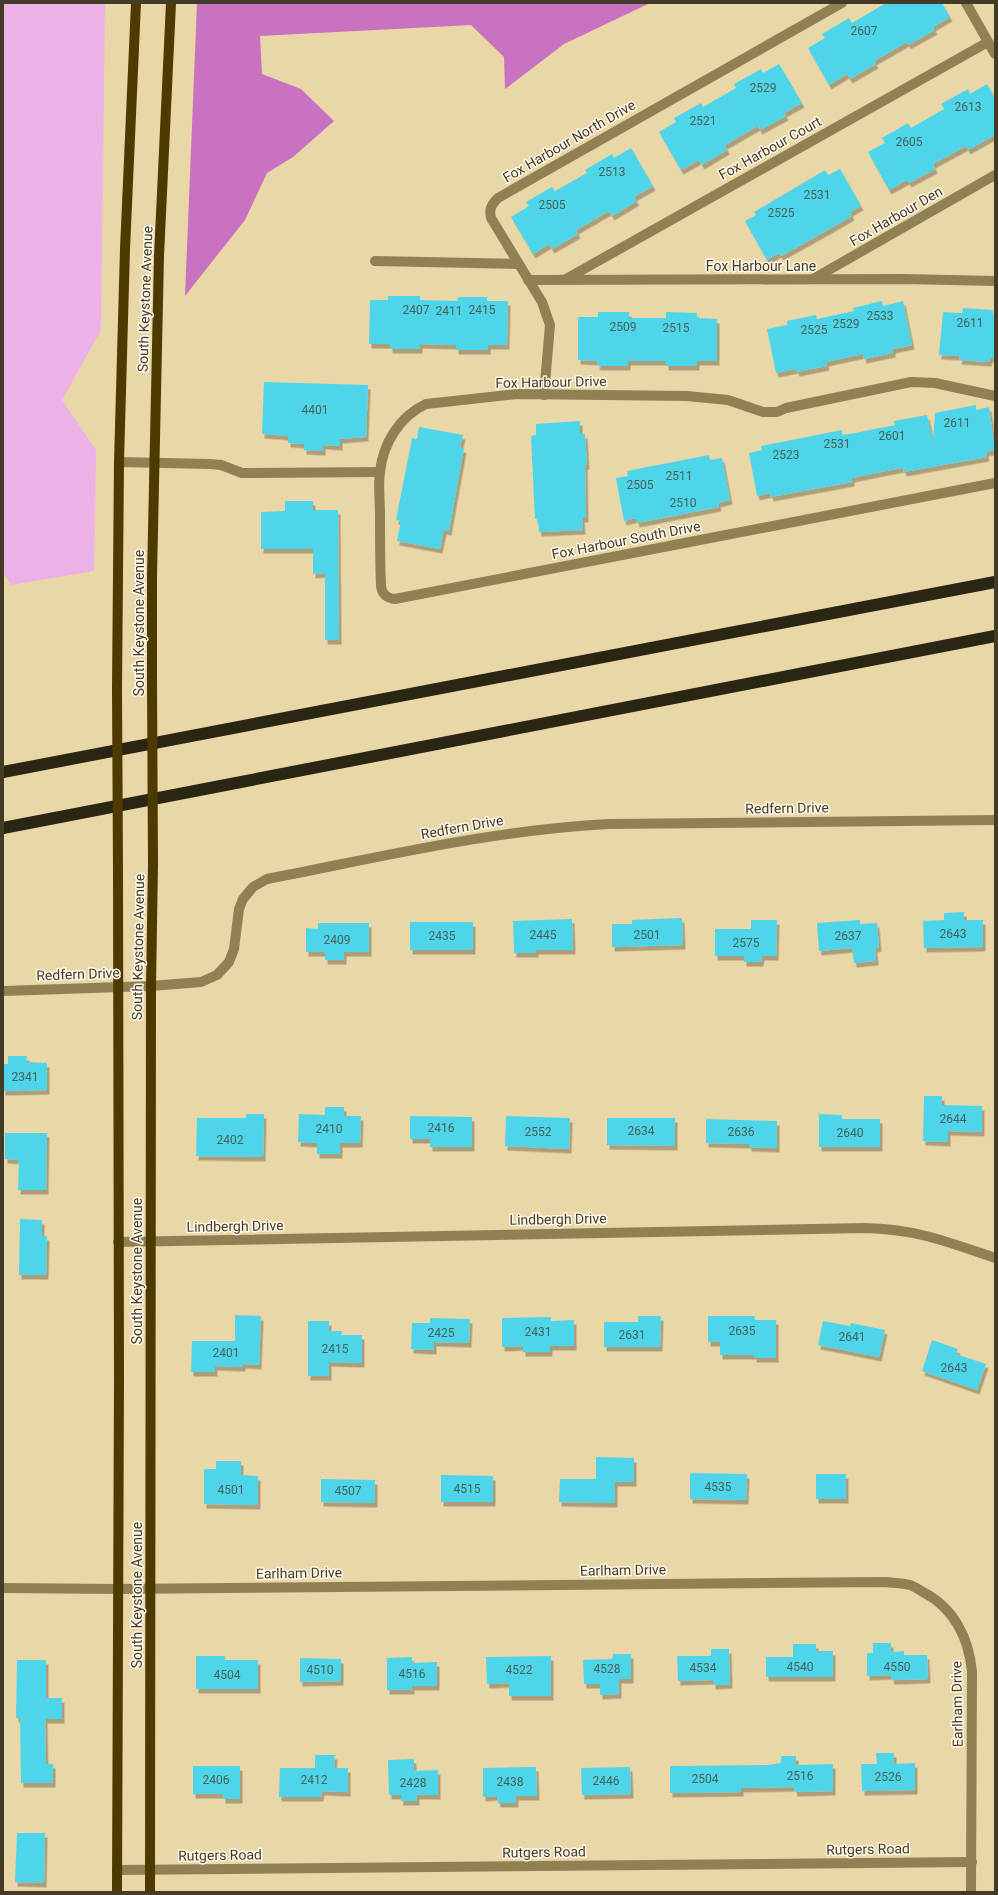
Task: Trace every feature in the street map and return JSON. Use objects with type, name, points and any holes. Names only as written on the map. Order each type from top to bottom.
[{"type":"highway","points":[[3,772],[995,582]]},
{"type":"highway","points":[[3,828],[995,636]]},
{"type":"main road","name":"South Keystone Avenue","points":[[117,1892],[117,688],[119,462],[125,249],[136,3]]},
{"type":"main road","name":"South Keystone Avenue","points":[[150,1892],[152,1241],[151,986],[153,862],[152,681],[154,463],[159,256],[171,3]]},
{"type":"street","name":"Fox Harbour North Drive","points":[[544,395],[550,325],[542,302],[491,218],[491,206],[498,198],[842,3]]},
{"type":"street","points":[[966,3],[995,54]]},
{"type":"street","name":"Fox Harbour Court","points":[[566,279],[988,42]]},
{"type":"street","name":"Fox Harbour Den","points":[[812,280],[995,175]]},
{"type":"street","points":[[375,261],[518,264]]},
{"type":"street","name":"Fox Harbour Lane","points":[[528,280],[903,279],[995,281]]},
{"type":"street","name":"Fox Harbour Drive","points":[[380,472],[385,449],[404,418],[416,408],[431,402],[517,394],[687,396],[728,400],[763,412],[776,412],[786,408],[911,382],[935,383],[995,396]]},
{"type":"street","points":[[119,462],[210,464],[221,465],[242,473],[380,472]]},
{"type":"street","name":"Fox Harbour South Drive","points":[[380,472],[381,586],[387,597],[395,598],[995,483]]},
{"type":"street","name":"Redfern Drive","points":[[3,991],[117,988],[200,982],[217,975],[229,962],[234,949],[239,909],[243,899],[253,887],[267,879],[496,835],[557,827],[609,824],[995,820]]},
{"type":"street","name":"Lindbergh Drive","points":[[118,1242],[890,1228],[922,1234],[995,1258]]},
{"type":"street","name":"Earlham Drive","points":[[3,1588],[151,1589],[877,1582],[911,1585],[934,1597],[946,1608],[962,1630],[970,1654],[972,1672],[972,1892]]},
{"type":"street","name":"Rutgers Road","points":[[117,1870],[972,1862]]},
{"type":"shaded area","points":[[3,3],[105,3],[101,330],[62,400],[96,450],[94,571],[11,585],[3,572]]},
{"type":"shaded area","points":[[197,3],[650,3],[564,44],[505,89],[504,57],[471,25],[260,36],[262,74],[301,89],[334,121],[293,157],[267,173],[245,220],[185,296]]},
{"type":"building","points":[[886,3],[942,3],[950,17],[933,27],[935,30],[908,45],[907,42],[874,61],[876,64],[850,79],[847,74],[829,85],[808,48],[825,38],[822,34],[849,18],[852,23]]},
{"type":"building","points":[[779,64],[802,103],[784,113],[786,116],[760,130],[758,126],[725,145],[727,150],[702,165],[699,160],[681,170],[659,132],[676,122],[674,118],[701,103],[703,107],[736,88],[734,84],[761,69],[763,73]]},
{"type":"building","points":[[987,84],[995,98],[995,135],[968,150],[966,146],[933,164],[935,169],[909,183],[907,180],[889,190],[868,152],[885,143],[882,138],[908,123],[911,128],[944,109],[941,104],[968,89],[970,94]]},
{"type":"building","points":[[631,148],[653,186],[634,197],[637,201],[612,216],[609,211],[576,230],[578,234],[552,249],[549,244],[533,254],[511,217],[529,206],[526,202],[552,187],[555,191],[587,173],[585,170],[612,154],[614,158]]},
{"type":"building","points":[[840,169],[861,206],[850,212],[852,216],[826,231],[781,256],[779,253],[767,260],[745,221],[756,215],[754,212],[825,170],[828,175]]},
{"type":"building","points":[[388,296],[420,296],[420,300],[457,301],[458,297],[487,297],[487,301],[508,301],[507,345],[488,345],[488,350],[456,350],[456,345],[420,344],[420,349],[390,349],[390,344],[369,344],[370,300],[388,300]]},
{"type":"building","points":[[882,301],[883,306],[903,301],[912,345],[893,349],[893,353],[864,359],[863,354],[826,362],[827,366],[797,372],[796,369],[776,373],[767,329],[787,325],[787,321],[816,315],[817,319],[854,311],[853,308]]},
{"type":"building","points":[[963,308],[993,310],[993,314],[995,315],[995,358],[990,358],[989,362],[959,360],[960,356],[939,355],[943,312],[962,313]]},
{"type":"building","points":[[598,312],[629,312],[629,318],[666,318],[666,312],[697,313],[697,318],[717,319],[717,361],[697,361],[697,366],[666,366],[666,361],[628,361],[628,366],[597,366],[598,361],[578,360],[578,317],[598,317]]},
{"type":"building","points":[[264,382],[368,385],[366,437],[340,439],[340,446],[323,445],[323,451],[304,450],[304,444],[288,443],[288,436],[262,434]]},
{"type":"building","points":[[976,405],[976,410],[989,407],[995,450],[986,452],[987,457],[904,472],[903,468],[891,470],[852,478],[852,482],[771,497],[770,493],[757,496],[749,453],[762,450],[761,446],[842,430],[842,435],[855,433],[895,425],[894,421],[927,415],[933,441],[935,413]]},
{"type":"building","points":[[580,421],[580,434],[585,434],[587,465],[585,465],[586,518],[582,518],[583,530],[539,532],[538,519],[535,519],[531,436],[536,435],[536,424]]},
{"type":"building","points":[[419,427],[463,435],[460,448],[464,448],[449,531],[444,530],[440,549],[397,541],[401,521],[396,520],[412,438],[417,439]]},
{"type":"building","points":[[709,455],[710,460],[722,458],[730,500],[718,503],[719,507],[637,523],[636,518],[624,521],[616,478],[628,476],[627,471]]},
{"type":"building","points":[[285,501],[313,501],[313,510],[338,510],[339,640],[325,640],[325,573],[313,574],[313,549],[261,549],[261,512],[285,511]]},
{"type":"building","points":[[964,912],[964,920],[983,920],[983,947],[924,948],[923,921],[944,920],[944,913]]},
{"type":"building","points":[[682,918],[683,945],[612,947],[612,924],[632,924],[632,920]]},
{"type":"building","points":[[572,919],[573,950],[536,950],[536,953],[514,953],[513,921]]},
{"type":"building","points":[[751,920],[777,920],[776,956],[762,956],[761,962],[744,962],[744,956],[715,956],[715,929],[751,929]]},
{"type":"building","points":[[860,920],[860,924],[877,923],[879,947],[875,948],[876,961],[854,963],[852,948],[819,951],[817,923]]},
{"type":"building","points":[[410,922],[473,922],[473,950],[410,950]]},
{"type":"building","points":[[318,923],[369,923],[369,952],[344,952],[344,960],[325,960],[325,952],[306,952],[306,928],[318,929]]},
{"type":"building","points":[[8,1056],[27,1056],[26,1062],[47,1063],[47,1090],[3,1091],[3,1064],[8,1064]]},
{"type":"building","points":[[924,1096],[942,1096],[942,1105],[982,1106],[982,1132],[948,1131],[948,1142],[923,1141]]},
{"type":"building","points":[[325,1107],[344,1107],[344,1116],[361,1116],[360,1143],[340,1143],[340,1154],[317,1154],[317,1143],[298,1142],[299,1114],[325,1115]]},
{"type":"building","points":[[246,1114],[264,1114],[263,1157],[196,1156],[197,1118],[246,1118]]},
{"type":"building","points":[[819,1114],[842,1115],[842,1119],[880,1119],[880,1147],[819,1147]]},
{"type":"building","points":[[410,1116],[472,1117],[472,1147],[430,1147],[430,1139],[410,1139]]},
{"type":"building","points":[[506,1116],[570,1118],[569,1149],[505,1146]]},
{"type":"building","points":[[607,1118],[675,1118],[675,1146],[607,1145]]},
{"type":"building","points":[[706,1119],[777,1121],[777,1148],[749,1147],[749,1144],[706,1143]]},
{"type":"building","points":[[5,1133],[47,1133],[46,1190],[18,1190],[19,1160],[5,1159]]},
{"type":"building","points":[[20,1219],[42,1220],[42,1236],[47,1236],[46,1275],[19,1275]]},
{"type":"building","points":[[235,1315],[261,1316],[259,1365],[243,1364],[243,1367],[215,1366],[215,1372],[191,1372],[192,1341],[235,1341]]},
{"type":"building","points":[[638,1316],[661,1316],[660,1347],[604,1347],[604,1322],[638,1322]]},
{"type":"building","points":[[708,1316],[755,1316],[755,1320],[776,1320],[776,1358],[754,1358],[754,1355],[720,1355],[720,1342],[708,1342]]},
{"type":"building","points":[[551,1317],[551,1321],[574,1320],[574,1346],[550,1346],[550,1352],[523,1352],[523,1346],[502,1347],[502,1318]]},
{"type":"building","points":[[430,1318],[470,1319],[469,1343],[434,1342],[434,1350],[411,1349],[412,1323],[430,1323]]},
{"type":"building","points":[[308,1321],[329,1321],[329,1331],[342,1331],[341,1335],[362,1335],[362,1363],[329,1362],[329,1376],[308,1376]]},
{"type":"building","points":[[823,1321],[850,1326],[851,1323],[885,1330],[879,1357],[818,1345]]},
{"type":"building","points":[[932,1340],[958,1349],[956,1354],[986,1364],[977,1390],[922,1371]]},
{"type":"building","points":[[596,1457],[634,1458],[634,1482],[615,1482],[615,1503],[559,1502],[560,1479],[596,1479]]},
{"type":"building","points":[[216,1461],[241,1461],[241,1475],[258,1476],[258,1505],[204,1504],[204,1469],[216,1469]]},
{"type":"building","points":[[690,1473],[747,1474],[746,1500],[690,1499]]},
{"type":"building","points":[[816,1474],[846,1474],[846,1499],[816,1499]]},
{"type":"building","points":[[441,1475],[493,1476],[493,1502],[441,1502]]},
{"type":"building","points":[[321,1479],[375,1480],[375,1503],[321,1502]]},
{"type":"building","points":[[873,1643],[891,1643],[891,1652],[904,1651],[904,1655],[927,1655],[928,1679],[892,1680],[891,1675],[867,1676],[867,1653],[873,1653]]},
{"type":"building","points":[[793,1644],[816,1644],[816,1651],[833,1651],[833,1677],[766,1677],[766,1657],[793,1657]]},
{"type":"building","points":[[711,1649],[729,1649],[730,1684],[713,1685],[713,1680],[678,1681],[677,1656],[711,1656]]},
{"type":"building","points":[[613,1654],[631,1654],[631,1679],[619,1679],[619,1694],[600,1695],[600,1684],[584,1684],[583,1660],[612,1659]]},
{"type":"building","points":[[196,1656],[225,1656],[225,1660],[258,1660],[258,1689],[196,1689]]},
{"type":"building","points":[[551,1656],[551,1696],[509,1696],[509,1683],[487,1684],[486,1657]]},
{"type":"building","points":[[412,1657],[412,1663],[437,1662],[437,1686],[412,1686],[412,1690],[387,1690],[387,1658]]},
{"type":"building","points":[[300,1658],[341,1659],[341,1681],[300,1682]]},
{"type":"building","points":[[17,1660],[46,1660],[46,1698],[62,1698],[62,1719],[45,1719],[46,1764],[53,1764],[53,1783],[21,1783],[20,1718],[16,1718]]},
{"type":"building","points":[[876,1753],[894,1753],[894,1764],[915,1763],[915,1790],[862,1791],[861,1764],[877,1764]]},
{"type":"building","points":[[315,1755],[335,1755],[334,1768],[348,1768],[348,1792],[322,1791],[321,1797],[279,1797],[280,1768],[315,1768]]},
{"type":"building","points":[[781,1756],[796,1756],[796,1765],[833,1764],[833,1791],[795,1792],[794,1787],[741,1788],[741,1792],[670,1793],[670,1766],[767,1765],[781,1763]]},
{"type":"building","points":[[414,1759],[414,1771],[438,1770],[438,1795],[417,1795],[417,1801],[401,1801],[401,1795],[389,1795],[388,1760]]},
{"type":"building","points":[[193,1766],[240,1766],[240,1799],[223,1799],[223,1794],[193,1794]]},
{"type":"building","points":[[536,1767],[537,1796],[516,1796],[516,1803],[498,1803],[497,1796],[483,1797],[483,1768]]},
{"type":"building","points":[[630,1767],[631,1794],[582,1795],[581,1768]]},
{"type":"building","points":[[17,1833],[45,1833],[44,1883],[15,1882]]}]
